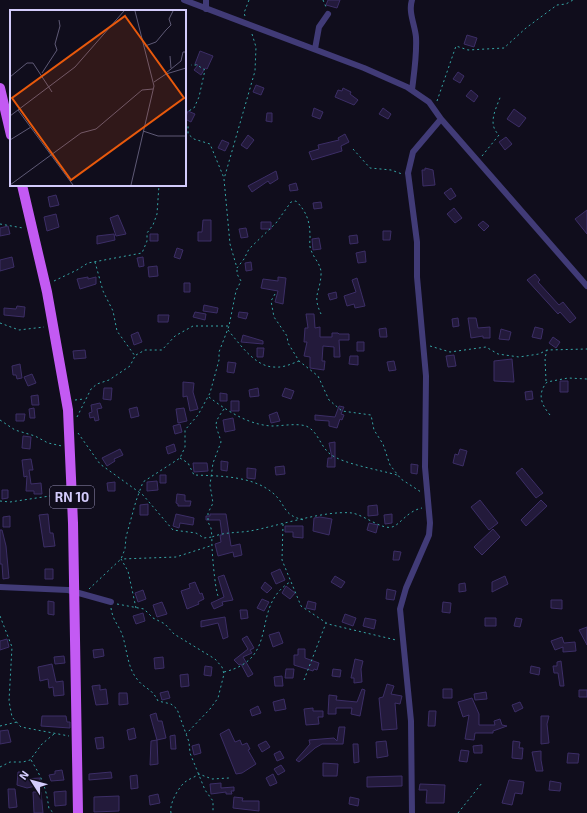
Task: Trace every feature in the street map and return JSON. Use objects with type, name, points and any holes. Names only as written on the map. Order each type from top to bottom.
[{"type":"main road","points":[[0,88],[10,131]]},
{"type":"main road","name":"RN 10","points":[[22,186],[46,286],[66,401],[69,431],[78,594],[78,813]]},
{"type":"street","points":[[184,0],[364,68],[412,90],[429,102],[441,119],[587,286]]},
{"type":"street","points":[[206,0],[206,9]]},
{"type":"street","points":[[410,2],[416,36],[416,62],[412,90]]},
{"type":"street","points":[[314,49],[319,27],[328,14]]},
{"type":"street","points":[[412,813],[411,721],[400,609],[406,588],[429,534],[430,523],[425,467],[426,376],[417,277],[417,242],[408,173],[412,152],[441,119]]},
{"type":"street","points":[[0,587],[68,590],[111,602]]},
{"type":"path","points":[[224,179],[255,71],[256,47],[244,13],[249,0]]},
{"type":"path","points":[[323,0],[328,14]]},
{"type":"path","points":[[434,109],[456,46],[468,50],[504,48],[526,28],[557,5],[566,4],[573,0]]},
{"type":"path","points":[[186,112],[194,108],[199,97],[205,70],[197,65],[191,65]]},
{"type":"path","points":[[478,161],[499,135],[494,130],[492,123],[501,95]]},
{"type":"path","points":[[78,594],[100,581],[121,559],[125,549],[126,536],[143,482],[180,458],[185,447],[185,430],[198,415],[208,396],[219,360],[219,352],[229,326],[236,291],[241,281],[237,274],[237,268],[230,244],[224,179],[210,144],[194,139],[188,134],[188,125],[186,124]]},
{"type":"path","points":[[353,149],[370,168],[391,170],[402,174],[408,173]]},
{"type":"path","points":[[46,286],[88,263],[142,253],[147,241],[147,233],[157,214],[159,186]]},
{"type":"path","points":[[237,268],[244,260],[248,249],[276,223],[292,202],[296,201],[303,208],[308,217],[310,226],[310,249],[320,267],[322,276],[318,287],[316,304],[321,314]]},
{"type":"path","points":[[0,224],[33,230]]},
{"type":"path","points":[[95,262],[102,291],[113,311],[117,331],[135,356]]},
{"type":"path","points":[[275,294],[271,301],[274,317],[287,336],[288,343],[299,361],[318,376],[330,400],[337,408],[342,411],[371,415],[374,430],[383,444],[390,465],[401,479],[427,496]]},
{"type":"path","points":[[0,323],[20,330],[53,326]]},
{"type":"path","points":[[229,326],[193,326],[175,336],[162,350],[145,350],[135,356],[130,366],[109,380],[97,384],[90,389],[69,431],[79,433],[100,464],[139,493],[153,506],[173,530],[196,533],[204,538],[222,533],[238,533],[322,516],[352,513],[363,516],[385,527],[393,527],[414,509],[429,508]]},
{"type":"path","points":[[228,329],[240,344],[262,364],[273,368],[282,367],[299,361]]},
{"type":"path","points":[[423,344],[450,352],[486,346],[498,354],[519,357],[539,354],[547,350],[587,349]]},
{"type":"path","points":[[546,382],[545,358],[547,350]]},
{"type":"path","points":[[550,415],[543,407],[540,397],[542,387],[546,382],[568,378],[587,379]]},
{"type":"path","points":[[208,396],[224,409],[251,422],[266,425],[305,426],[312,430],[330,454],[354,464],[398,475]]},
{"type":"path","points":[[66,401],[85,399]]},
{"type":"path","points":[[218,596],[215,590],[215,568],[208,513],[213,503],[210,485],[213,463],[221,442],[215,429],[217,420],[224,409]]},
{"type":"path","points":[[0,420],[15,430],[34,436],[48,443],[70,447]]},
{"type":"path","points":[[180,458],[188,463],[194,475],[243,480],[259,484],[275,495],[286,511],[296,518],[304,520]]},
{"type":"path","points":[[0,501],[10,502],[72,493]]},
{"type":"path","points":[[283,524],[282,560],[286,575],[291,581],[302,606],[326,623],[404,642]]},
{"type":"path","points":[[121,559],[176,556],[211,546]]},
{"type":"path","points":[[121,559],[128,571],[136,608]]},
{"type":"path","points":[[224,672],[241,667],[255,654],[261,643],[266,618],[280,588],[291,581]]},
{"type":"path","points":[[186,734],[210,709],[218,698],[224,672],[222,666],[215,659],[188,643],[164,624],[153,618],[144,609],[111,602],[114,624],[122,634],[125,651],[136,679],[153,691],[158,701],[171,704],[177,709],[186,734],[190,753],[205,790],[213,801],[213,813]]},
{"type":"path","points":[[0,616],[12,648],[9,701],[12,717],[22,727],[77,738]]},
{"type":"path","points":[[304,680],[326,623]]},
{"type":"path","points":[[0,726],[17,722]]},
{"type":"path","points":[[0,767],[10,762],[23,762],[30,760],[42,744],[55,734]]},
{"type":"path","points":[[30,760],[42,778],[47,790],[49,808],[54,813]]},
{"type":"path","points":[[199,774],[212,779],[229,778]]},
{"type":"path","points":[[171,813],[170,808],[179,790],[185,782],[199,774]]},
{"type":"path","points":[[458,813],[482,783]]},
{"type":"building","points":[[328,0],[340,0],[337,8],[326,5]]},
{"type":"building","points":[[467,35],[477,38],[474,47],[464,44]]},
{"type":"building","points":[[200,51],[213,56],[207,69],[205,68],[201,75],[194,70],[198,65],[195,64]]},
{"type":"building","points":[[458,72],[464,76],[460,83],[453,79]]},
{"type":"building","points":[[256,85],[264,88],[261,95],[253,92]]},
{"type":"building","points":[[343,88],[351,92],[350,94],[358,100],[354,105],[335,97],[338,90],[342,91]]},
{"type":"building","points":[[471,90],[478,96],[474,102],[466,96]]},
{"type":"building","points":[[314,108],[323,112],[320,119],[312,116]]},
{"type":"building","points":[[383,108],[391,114],[388,119],[379,114]]},
{"type":"building","points":[[514,109],[526,118],[519,127],[507,119]]},
{"type":"building","points":[[188,111],[195,114],[191,122],[186,120]]},
{"type":"building","points":[[267,113],[272,113],[272,122],[266,121]]},
{"type":"building","points":[[345,134],[349,142],[341,146],[342,151],[312,160],[309,152],[319,149],[318,145],[339,140],[338,138]]},
{"type":"building","points":[[248,135],[254,140],[247,149],[241,145]]},
{"type":"building","points":[[506,137],[512,144],[505,150],[499,142]]},
{"type":"building","points":[[222,140],[229,143],[225,151],[218,148]]},
{"type":"building","points":[[425,168],[433,170],[435,185],[423,186],[422,170],[425,170]]},
{"type":"building","points":[[276,171],[278,179],[270,184],[268,181],[252,192],[248,186]]},
{"type":"building","points":[[296,183],[298,190],[290,191],[289,185]]},
{"type":"building","points":[[451,188],[456,196],[450,200],[444,193]]},
{"type":"building","points":[[56,195],[59,205],[50,207],[48,197]]},
{"type":"building","points":[[321,202],[322,208],[314,209],[313,203]]},
{"type":"building","points":[[454,208],[462,218],[455,223],[447,214]]},
{"type":"building","points":[[587,210],[587,234],[575,219]]},
{"type":"building","points":[[56,214],[59,227],[47,231],[44,217]]},
{"type":"building","points":[[118,215],[126,234],[116,236],[110,218]]},
{"type":"building","points":[[203,220],[211,220],[211,241],[198,241],[198,232],[202,232]]},
{"type":"building","points":[[483,221],[489,226],[484,231],[478,225]]},
{"type":"building","points":[[261,222],[271,222],[271,229],[261,229]]},
{"type":"building","points":[[8,226],[10,234],[0,236],[0,228]]},
{"type":"building","points":[[246,228],[248,237],[241,238],[239,229]]},
{"type":"building","points":[[383,231],[391,231],[390,240],[383,240]]},
{"type":"building","points":[[114,234],[115,240],[97,244],[97,236]]},
{"type":"building","points":[[150,234],[158,234],[158,241],[150,241]]},
{"type":"building","points":[[357,235],[358,243],[350,244],[349,236]]},
{"type":"building","points":[[319,238],[321,249],[313,250],[312,239]]},
{"type":"building","points":[[177,248],[183,250],[180,259],[174,257]]},
{"type":"building","points":[[365,251],[366,262],[358,263],[356,253]]},
{"type":"building","points":[[12,257],[14,267],[0,271],[0,260]]},
{"type":"building","points":[[143,257],[144,266],[139,267],[137,258]]},
{"type":"building","points":[[251,262],[252,270],[246,271],[245,263]]},
{"type":"building","points":[[157,266],[158,276],[149,277],[148,267]]},
{"type":"building","points":[[535,274],[540,280],[538,282],[559,305],[563,302],[576,318],[570,323],[560,312],[558,314],[527,280]]},
{"type":"building","points":[[88,277],[88,279],[96,277],[96,284],[80,289],[77,279]]},
{"type":"building","points":[[278,277],[286,278],[283,304],[275,302],[278,291],[261,288],[263,279],[278,281]]},
{"type":"building","points":[[357,278],[365,306],[355,308],[354,304],[347,306],[344,296],[356,292],[352,280]]},
{"type":"building","points":[[184,283],[190,283],[190,292],[184,292]]},
{"type":"building","points":[[336,292],[337,298],[330,300],[328,294]]},
{"type":"building","points":[[204,305],[218,308],[217,313],[203,311]]},
{"type":"building","points":[[17,306],[25,307],[24,317],[4,315],[4,308],[16,309]]},
{"type":"building","points":[[195,312],[206,314],[205,320],[193,317]]},
{"type":"building","points":[[239,312],[248,313],[246,319],[238,317]]},
{"type":"building","points":[[306,314],[314,314],[315,328],[320,327],[320,337],[332,337],[332,333],[349,334],[349,340],[339,340],[340,357],[334,357],[334,347],[323,346],[322,361],[325,361],[324,370],[310,368],[310,357],[304,356],[307,342],[304,342],[305,328],[308,328]]},
{"type":"building","points":[[158,315],[169,315],[168,322],[158,322]]},
{"type":"building","points":[[458,318],[459,326],[453,327],[452,319]]},
{"type":"building","points":[[468,318],[476,318],[478,328],[490,327],[490,338],[483,338],[483,336],[471,338]]},
{"type":"building","points":[[535,327],[543,329],[541,339],[532,337]]},
{"type":"building","points":[[386,328],[387,337],[380,337],[379,329]]},
{"type":"building","points":[[501,329],[511,332],[509,340],[499,339]]},
{"type":"building","points":[[138,332],[142,342],[134,345],[131,335]]},
{"type":"building","points":[[243,335],[263,341],[263,344],[241,342]]},
{"type":"building","points":[[553,337],[560,342],[556,348],[549,343]]},
{"type":"building","points":[[357,342],[364,342],[364,351],[357,351]]},
{"type":"building","points":[[257,348],[264,348],[263,357],[257,357]]},
{"type":"building","points":[[85,350],[86,358],[74,359],[73,351]]},
{"type":"building","points":[[454,355],[456,366],[448,367],[446,356]]},
{"type":"building","points":[[350,356],[358,356],[358,365],[349,364]]},
{"type":"building","points":[[512,359],[514,382],[494,381],[494,361]]},
{"type":"building","points":[[394,361],[396,370],[389,371],[387,362]]},
{"type":"building","points":[[228,362],[236,363],[234,373],[227,372]]},
{"type":"building","points":[[20,364],[22,378],[17,379],[16,375],[13,375],[12,366]]},
{"type":"building","points":[[32,374],[36,383],[28,386],[24,377]]},
{"type":"building","points":[[560,381],[568,381],[568,392],[560,392]]},
{"type":"building","points":[[183,382],[194,383],[193,392],[198,409],[190,411],[187,396],[183,397]]},
{"type":"building","points":[[104,388],[112,388],[111,400],[103,399]]},
{"type":"building","points":[[258,388],[259,396],[250,397],[249,390]]},
{"type":"building","points":[[285,388],[294,391],[291,399],[282,396]]},
{"type":"building","points":[[532,391],[533,399],[526,400],[525,392]]},
{"type":"building","points":[[220,393],[227,394],[227,401],[220,401]]},
{"type":"building","points":[[38,395],[39,405],[32,405],[31,396]]},
{"type":"building","points":[[231,401],[239,401],[239,411],[231,411]]},
{"type":"building","points":[[100,403],[102,408],[97,409],[99,420],[95,421],[94,417],[90,418],[89,413],[92,412],[91,405]]},
{"type":"building","points":[[339,406],[344,407],[341,414],[344,415],[342,420],[340,419],[337,428],[329,426],[329,421],[315,420],[315,415],[335,417]]},
{"type":"building","points":[[137,407],[139,416],[131,418],[129,409]]},
{"type":"building","points":[[34,408],[35,418],[30,418],[29,409]]},
{"type":"building","points":[[184,408],[187,421],[178,423],[176,409]]},
{"type":"building","points":[[277,412],[280,421],[271,423],[269,415]]},
{"type":"building","points":[[16,414],[25,414],[24,421],[16,421]]},
{"type":"building","points":[[233,418],[235,430],[225,432],[223,420]]},
{"type":"building","points":[[180,424],[182,432],[175,434],[173,426]]},
{"type":"building","points":[[23,436],[31,437],[30,449],[22,448]]},
{"type":"building","points":[[335,442],[335,467],[327,467],[328,458],[332,458],[329,443]]},
{"type":"building","points":[[174,444],[176,451],[168,454],[166,447]]},
{"type":"building","points":[[120,449],[123,455],[114,459],[115,461],[107,466],[102,458]]},
{"type":"building","points":[[460,449],[467,451],[463,466],[453,463],[455,454],[458,455]]},
{"type":"building","points":[[31,459],[33,470],[29,470],[31,484],[41,483],[42,494],[34,494],[34,491],[26,491],[27,476],[24,477],[22,460]]},
{"type":"building","points":[[221,461],[228,462],[227,471],[221,470]]},
{"type":"building","points":[[193,463],[207,463],[208,471],[194,472]]},
{"type":"building","points":[[411,464],[418,465],[417,474],[411,473]]},
{"type":"building","points":[[284,466],[285,474],[276,475],[275,467]]},
{"type":"building","points":[[247,468],[256,469],[255,479],[247,478]]},
{"type":"building","points":[[522,468],[543,493],[536,498],[516,473]]},
{"type":"building","points":[[160,475],[166,475],[166,483],[160,483]]},
{"type":"building","points":[[157,481],[158,490],[147,491],[147,482]]},
{"type":"building","points":[[115,482],[115,491],[108,491],[107,483]]},
{"type":"building","points":[[2,490],[8,490],[8,498],[2,499]]},
{"type":"building","points":[[177,494],[185,495],[185,501],[191,501],[190,506],[178,506],[176,503]]},
{"type":"building","points":[[480,500],[498,523],[489,530],[471,507]]},
{"type":"building","points":[[541,500],[547,506],[526,526],[521,520]]},
{"type":"building","points":[[148,504],[148,515],[140,515],[140,505]]},
{"type":"building","points":[[377,505],[378,515],[368,516],[368,506]]},
{"type":"building","points":[[48,514],[50,533],[53,533],[55,546],[44,547],[39,515]]},
{"type":"building","points":[[176,514],[194,518],[193,525],[180,523],[179,528],[173,526]]},
{"type":"building","points":[[210,514],[226,514],[231,546],[240,544],[242,555],[234,557],[233,552],[218,556],[215,544],[221,542],[220,535],[222,535],[220,520],[206,520],[206,516],[210,516]]},
{"type":"building","points":[[392,514],[392,523],[385,524],[384,515]]},
{"type":"building","points":[[10,516],[10,527],[3,527],[3,517]]},
{"type":"building","points":[[320,517],[332,519],[329,535],[313,531],[314,518]]},
{"type":"building","points":[[369,523],[378,525],[376,533],[367,530]]},
{"type":"building","points":[[285,526],[303,526],[303,538],[293,537],[293,532],[285,532]]},
{"type":"building","points":[[493,529],[500,537],[482,555],[474,547]]},
{"type":"building","points":[[0,530],[2,530],[6,546],[9,578],[3,579],[2,564],[0,564]]},
{"type":"building","points":[[394,551],[401,552],[399,560],[393,560]]},
{"type":"building","points":[[45,569],[53,569],[53,579],[45,579]]},
{"type":"building","points":[[280,569],[285,580],[276,584],[271,573]]},
{"type":"building","points":[[224,575],[233,600],[222,602],[223,605],[214,609],[211,603],[224,597],[218,577]]},
{"type":"building","points":[[335,576],[345,582],[341,588],[331,582]]},
{"type":"building","points":[[505,576],[508,584],[492,592],[492,582]]},
{"type":"building","points":[[195,582],[204,599],[198,602],[199,604],[187,609],[181,591],[190,588],[189,584]]},
{"type":"building","points":[[265,582],[272,588],[267,593],[261,588]]},
{"type":"building","points":[[465,583],[466,591],[459,592],[459,584]]},
{"type":"building","points":[[286,586],[295,593],[290,599],[282,593]]},
{"type":"building","points":[[387,589],[396,591],[394,600],[386,599]]},
{"type":"building","points":[[143,590],[146,599],[138,602],[135,593]]},
{"type":"building","points":[[262,599],[269,602],[264,611],[257,608]]},
{"type":"building","points":[[551,600],[562,600],[562,609],[551,608]]},
{"type":"building","points":[[48,601],[54,602],[54,615],[48,614]]},
{"type":"building","points":[[308,601],[316,603],[315,610],[306,608]]},
{"type":"building","points":[[162,602],[167,614],[157,617],[153,605]]},
{"type":"building","points":[[443,602],[451,603],[450,613],[442,612]]},
{"type":"building","points":[[240,610],[247,610],[248,618],[241,619]]},
{"type":"building","points":[[143,613],[145,621],[136,624],[133,616]]},
{"type":"building","points":[[345,614],[356,618],[353,626],[342,622]]},
{"type":"building","points":[[225,617],[228,637],[223,639],[218,623],[201,627],[201,621]]},
{"type":"building","points":[[365,618],[376,620],[374,629],[363,626]]},
{"type":"building","points":[[485,618],[496,618],[496,626],[485,626]]},
{"type":"building","points":[[516,618],[522,619],[520,627],[514,626]]},
{"type":"building","points":[[587,627],[587,645],[579,630]]},
{"type":"building","points":[[279,632],[283,643],[273,647],[269,635]]},
{"type":"building","points":[[247,636],[254,648],[250,650],[252,653],[243,657],[253,674],[248,677],[241,664],[239,665],[234,660],[248,649],[242,639]]},
{"type":"building","points":[[562,637],[564,643],[575,642],[576,651],[563,652],[563,647],[555,650],[551,641]]},
{"type":"building","points":[[7,639],[9,647],[0,650],[0,641]]},
{"type":"building","points":[[103,649],[104,656],[94,658],[93,650]]},
{"type":"building","points":[[298,649],[305,649],[305,658],[319,663],[317,670],[314,669],[313,671],[294,665],[294,655],[298,655]]},
{"type":"building","points":[[64,656],[65,663],[55,664],[54,657]]},
{"type":"building","points":[[163,657],[164,668],[155,669],[154,658]]},
{"type":"building","points":[[355,659],[363,661],[361,669],[362,682],[354,683],[354,678],[351,678]]},
{"type":"building","points":[[561,661],[564,686],[560,686],[558,673],[554,673],[553,666],[557,666],[557,662]]},
{"type":"building","points":[[52,664],[56,682],[63,681],[64,695],[54,696],[53,687],[49,688],[48,679],[40,681],[38,667]]},
{"type":"building","points":[[205,666],[212,667],[211,676],[204,675]]},
{"type":"building","points":[[531,666],[540,668],[539,675],[530,673]]},
{"type":"building","points":[[286,669],[294,669],[293,678],[285,678]]},
{"type":"building","points":[[333,669],[341,670],[340,677],[332,676]]},
{"type":"building","points":[[188,674],[189,686],[181,687],[180,675]]},
{"type":"building","points":[[282,676],[283,686],[275,686],[274,677]]},
{"type":"building","points":[[387,684],[394,686],[391,694],[402,696],[400,704],[395,703],[397,729],[382,730],[379,698],[383,697]]},
{"type":"building","points":[[100,685],[100,690],[106,689],[108,704],[96,705],[92,686]]},
{"type":"building","points":[[362,689],[365,690],[360,716],[351,714],[352,708],[336,708],[336,714],[328,714],[329,695],[337,696],[336,700],[357,702]]},
{"type":"building","points":[[443,689],[452,689],[452,698],[443,698]]},
{"type":"building","points":[[579,690],[587,690],[587,697],[579,697]]},
{"type":"building","points":[[168,691],[170,698],[162,700],[160,693]]},
{"type":"building","points":[[486,692],[487,699],[475,700],[474,694]]},
{"type":"building","points":[[119,693],[127,693],[128,704],[119,705]]},
{"type":"building","points":[[472,698],[479,714],[479,725],[495,725],[494,721],[500,719],[502,725],[507,726],[493,731],[493,733],[475,733],[474,740],[465,739],[469,715],[463,717],[458,702]]},
{"type":"building","points":[[284,699],[286,709],[275,711],[273,702]]},
{"type":"building","points":[[520,702],[523,708],[515,712],[512,705]]},
{"type":"building","points":[[258,706],[261,713],[252,716],[250,710]]},
{"type":"building","points":[[313,708],[313,711],[323,711],[323,717],[318,717],[319,724],[306,725],[304,709]]},
{"type":"building","points":[[429,711],[436,711],[435,726],[428,726]]},
{"type":"building","points":[[156,713],[158,721],[162,721],[166,738],[157,740],[150,715]]},
{"type":"building","points":[[42,716],[66,716],[67,722],[70,722],[70,728],[41,726]]},
{"type":"building","points":[[541,716],[549,716],[547,724],[549,743],[541,744]]},
{"type":"building","points":[[339,727],[345,727],[343,744],[322,744],[299,762],[296,760],[310,744],[309,740],[334,738],[337,741]]},
{"type":"building","points":[[134,728],[136,738],[129,740],[127,730]]},
{"type":"building","points":[[229,729],[235,742],[240,740],[242,745],[247,743],[250,749],[248,750],[256,764],[242,773],[236,774],[220,734]]},
{"type":"building","points":[[8,730],[11,742],[0,744],[0,731]]},
{"type":"building","points":[[175,735],[176,749],[171,749],[170,736]]},
{"type":"building","points":[[103,737],[104,748],[97,749],[95,738]]},
{"type":"building","points":[[157,740],[158,764],[150,765],[151,741]]},
{"type":"building","points":[[266,741],[270,747],[262,752],[258,745]]},
{"type":"building","points":[[386,741],[388,756],[377,758],[376,742]]},
{"type":"building","points":[[513,741],[520,742],[519,748],[523,748],[522,759],[512,758]]},
{"type":"building","points":[[199,744],[201,753],[194,755],[192,746]]},
{"type":"building","points":[[353,744],[358,744],[359,762],[354,763]]},
{"type":"building","points":[[482,745],[482,753],[474,753],[473,746]]},
{"type":"building","points":[[461,750],[469,751],[467,762],[459,761]]},
{"type":"building","points":[[280,751],[284,758],[277,761],[274,754]]},
{"type":"building","points":[[541,751],[543,771],[536,771],[532,752]]},
{"type":"building","points":[[568,753],[579,754],[578,763],[567,763]]},
{"type":"building","points":[[323,763],[338,764],[337,776],[323,776]]},
{"type":"building","points":[[281,765],[285,771],[278,775],[274,769]]},
{"type":"building","points":[[62,770],[64,780],[51,781],[49,775],[55,774],[55,771]]},
{"type":"building","points":[[18,772],[24,772],[24,779],[40,778],[40,785],[27,788],[17,785]]},
{"type":"building","points":[[111,772],[112,778],[89,780],[89,774]]},
{"type":"building","points":[[273,774],[277,783],[270,786],[266,778]]},
{"type":"building","points":[[137,775],[138,788],[131,789],[130,776]]},
{"type":"building","points":[[402,776],[402,786],[367,787],[367,777]]},
{"type":"building","points":[[509,780],[524,782],[522,794],[515,793],[512,805],[502,803]]},
{"type":"building","points":[[550,781],[561,783],[560,791],[549,790]]},
{"type":"building","points":[[221,783],[221,788],[234,787],[234,791],[231,791],[232,794],[226,794],[226,792],[211,794],[210,784]]},
{"type":"building","points":[[420,784],[445,785],[444,803],[426,803],[427,790],[419,790]]},
{"type":"building","points":[[8,789],[15,789],[17,807],[9,808]]},
{"type":"building","points":[[66,791],[66,805],[55,806],[54,792]]},
{"type":"building","points":[[33,792],[41,792],[43,813],[34,813]]},
{"type":"building","points":[[158,794],[160,803],[150,805],[149,796]]},
{"type":"building","points":[[119,796],[119,811],[94,812],[94,797]]},
{"type":"building","points":[[234,797],[243,798],[242,801],[259,801],[259,811],[233,808]]},
{"type":"building","points":[[350,797],[359,799],[358,806],[349,804]]}]
